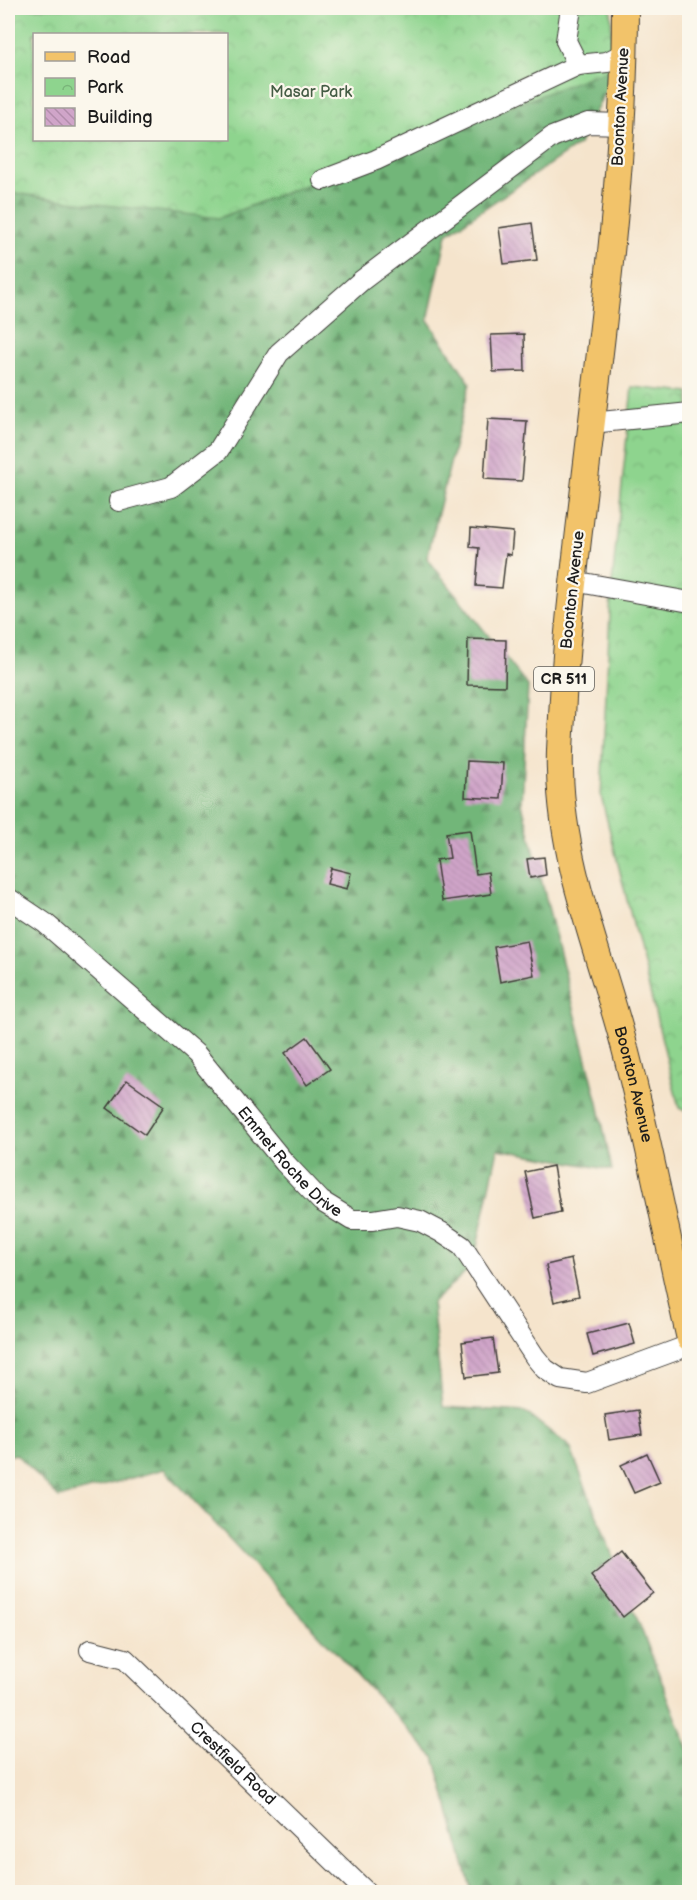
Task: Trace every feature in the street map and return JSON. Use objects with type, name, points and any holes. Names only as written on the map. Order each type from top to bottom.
[{"type":"main road","name":"Boonton Avenue","points":[[625,8],[619,64],[621,124],[612,246],[573,580],[564,672],[560,768],[566,839],[576,885],[608,988],[640,1107],[690,1339]]},
{"type":"street","points":[[570,8],[566,41],[578,64]]},
{"type":"street","points":[[323,180],[376,160],[578,64],[619,64]]},
{"type":"street","points":[[119,501],[171,488],[218,451],[279,353],[361,281],[523,158],[552,137],[588,123],[621,124]]},
{"type":"street","points":[[591,423],[690,413]]},
{"type":"street","points":[[573,580],[690,602]]},
{"type":"street","name":"Emmet Roche Drive","points":[[8,898],[45,923],[196,1054],[284,1162],[321,1201],[352,1220],[373,1220],[397,1216],[420,1221],[462,1246],[545,1370],[560,1379],[587,1383],[690,1345]]},
{"type":"street","name":"Crestfield Road","points":[[90,1650],[125,1659],[366,1893]]},
{"type":"green space","name":"Masar Park","points":[[8,8],[611,8],[612,68],[219,218],[8,192]]},
{"type":"green space","points":[[611,8],[613,76],[579,144],[447,234],[428,320],[470,383],[427,558],[528,686],[522,804],[598,1103],[612,1170],[498,1149],[473,1265],[432,1303],[443,1407],[525,1412],[570,1447],[689,1751],[689,1892],[472,1892],[434,1757],[164,1469],[59,1498],[16,1454],[8,1456],[8,192],[69,201],[611,68]]},
{"type":"green space","points":[[632,387],[689,393],[689,1113],[679,1108],[601,796],[611,593]]},
{"type":"building","points":[[532,223],[537,260],[504,264],[499,228]]},
{"type":"building","points":[[524,334],[525,371],[493,372],[491,335]]},
{"type":"building","points":[[488,419],[527,421],[522,481],[484,479]]},
{"type":"building","points":[[471,528],[513,532],[511,555],[506,554],[502,588],[476,586],[479,548],[470,547]]},
{"type":"building","points":[[468,639],[506,640],[505,686],[467,685]]},
{"type":"building","points":[[467,761],[503,763],[501,799],[465,797]]},
{"type":"building","points":[[470,830],[476,874],[488,872],[491,894],[442,901],[436,860],[450,858],[446,833]]},
{"type":"building","points":[[544,857],[546,875],[530,878],[527,859]]},
{"type":"building","points":[[331,868],[351,873],[347,889],[327,884]]},
{"type":"building","points":[[527,941],[534,975],[500,982],[494,947]]},
{"type":"building","points":[[307,1037],[330,1069],[307,1085],[285,1053]]},
{"type":"building","points":[[127,1080],[164,1106],[145,1135],[107,1108]]},
{"type":"building","points":[[553,1166],[561,1212],[535,1218],[525,1172]]},
{"type":"building","points":[[571,1259],[579,1296],[554,1302],[546,1265]]},
{"type":"building","points":[[629,1323],[635,1344],[593,1356],[587,1334]]},
{"type":"building","points":[[493,1338],[498,1373],[466,1377],[462,1342]]},
{"type":"building","points":[[638,1410],[642,1435],[609,1440],[605,1415]]},
{"type":"building","points":[[647,1453],[660,1482],[634,1493],[621,1465]]},
{"type":"building","points":[[621,1552],[653,1593],[623,1617],[591,1576]]}]
